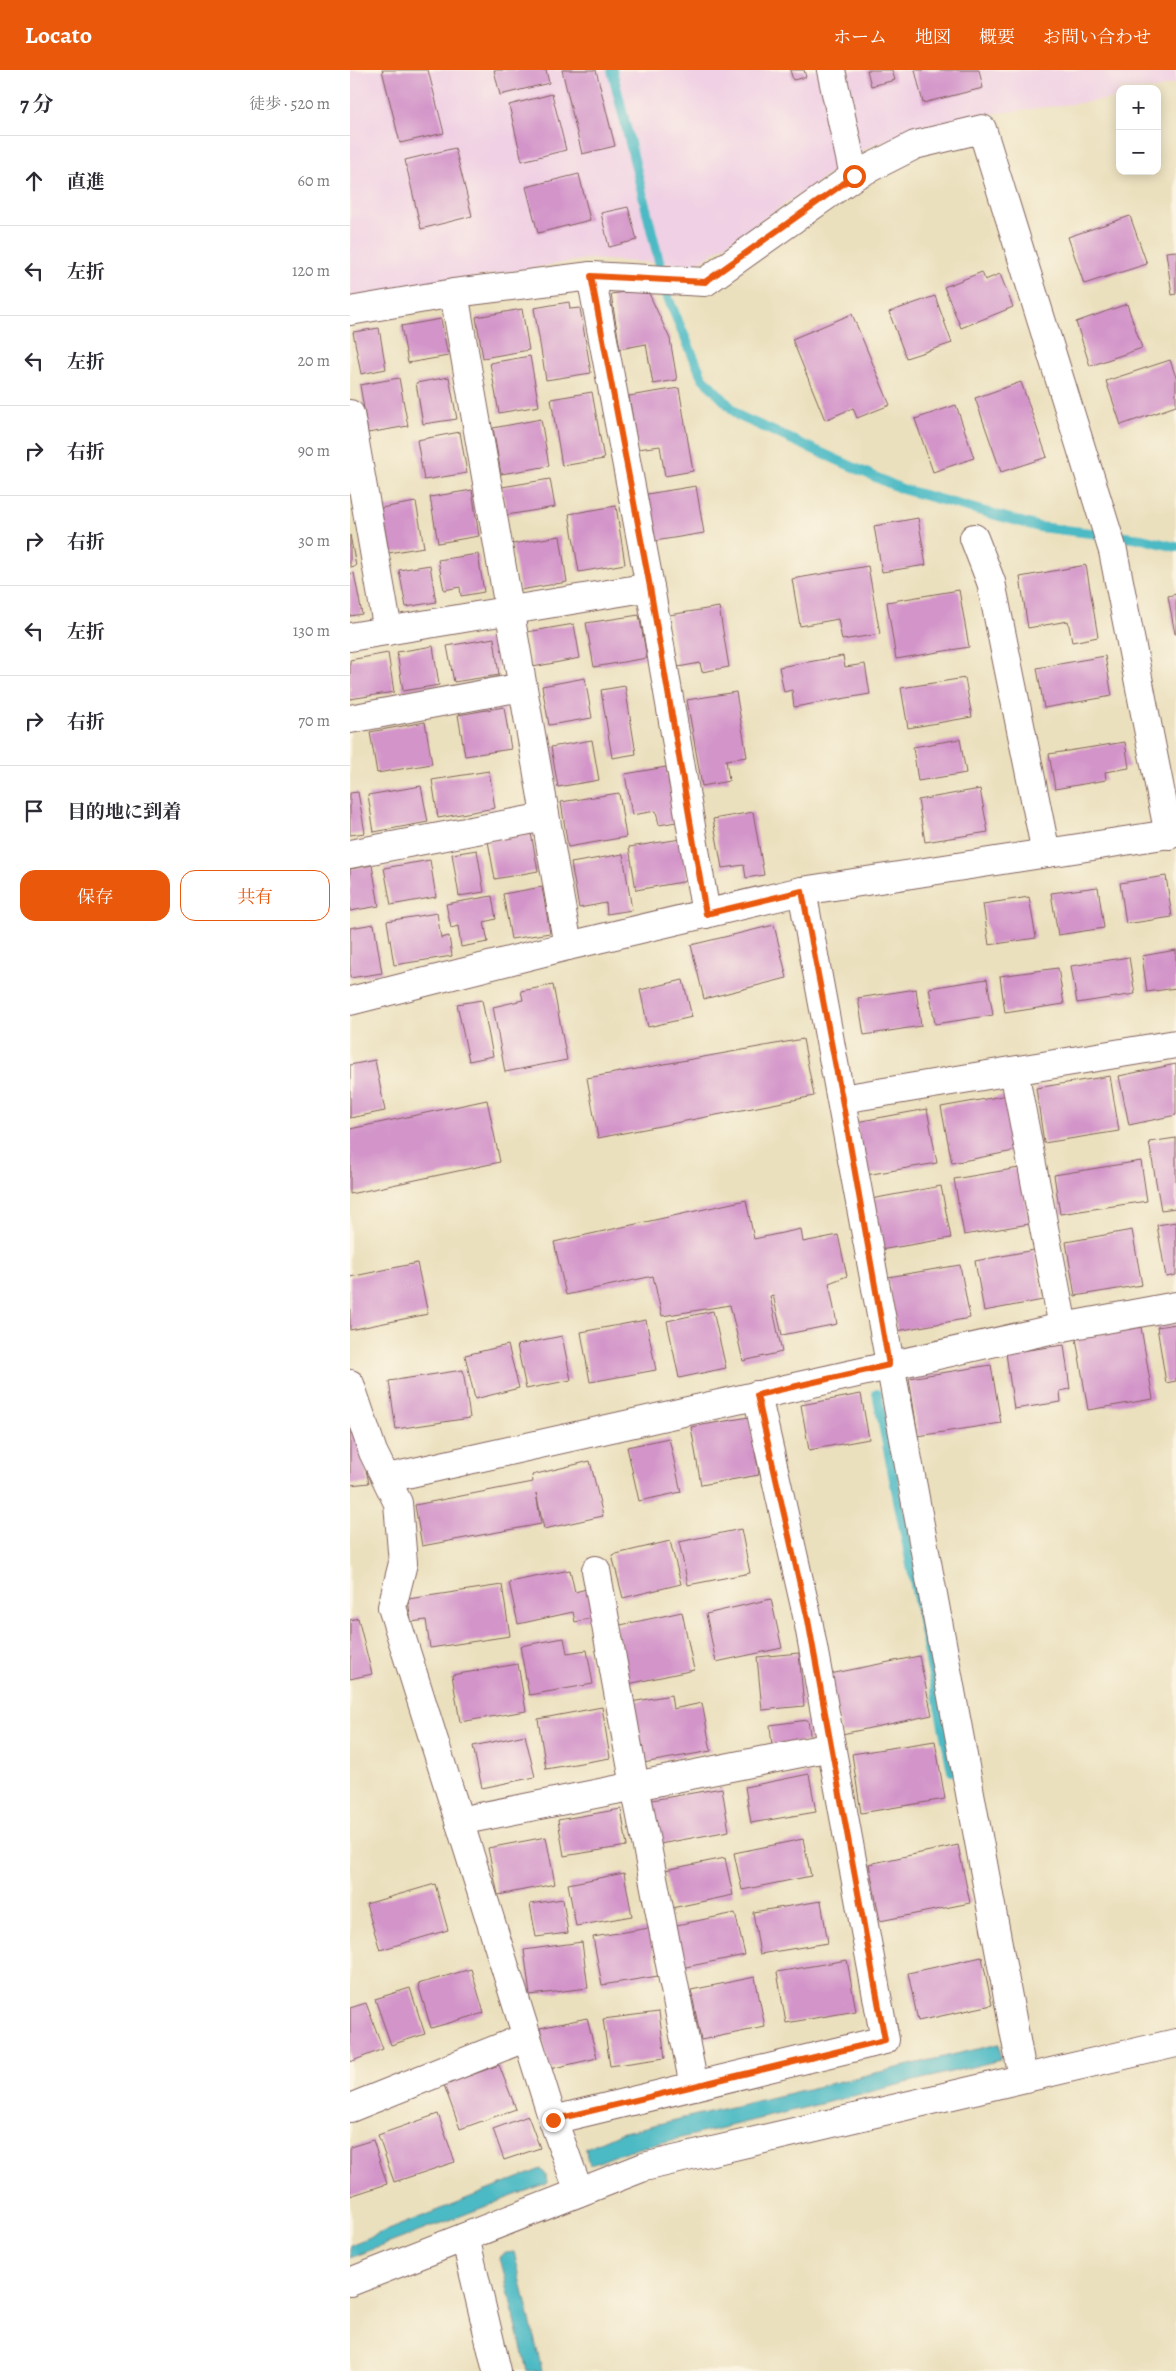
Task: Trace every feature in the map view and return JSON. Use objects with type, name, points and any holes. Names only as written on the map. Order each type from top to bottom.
[{"type":"street","points":[[831,70],[854,176]]},
{"type":"street","points":[[350,311],[454,293],[591,276],[705,282],[854,176],[914,145],[982,129],[1113,551],[1172,834],[802,891],[568,946],[350,1001]]},
{"type":"street","points":[[591,276],[650,587],[706,914]]},
{"type":"street","points":[[454,293],[568,946]]},
{"type":"street","points":[[350,414],[388,631]]},
{"type":"street","points":[[974,538],[991,582],[1046,853]]},
{"type":"street","points":[[350,637],[650,587]]},
{"type":"street","points":[[350,719],[522,688]]},
{"type":"street","points":[[350,854],[545,816]]},
{"type":"street","points":[[802,891],[842,1099],[889,1365],[1024,2078]]},
{"type":"street","points":[[842,1099],[1176,1044]]},
{"type":"street","points":[[1014,1071],[1062,1326]]},
{"type":"street","points":[[388,1478],[1062,1326],[1176,1306]]},
{"type":"street","points":[[350,1384],[374,1452],[388,1478],[398,1503],[403,1563],[392,1608],[553,2120],[579,2192]]},
{"type":"street","points":[[553,2120],[885,2040],[808,1620],[757,1395]]},
{"type":"street","points":[[596,1570],[635,1786],[694,2086]]},
{"type":"street","points":[[459,1821],[831,1747]]},
{"type":"street","points":[[350,2108],[527,2037]]},
{"type":"street","points":[[350,2282],[644,2168],[1176,2043]]},
{"type":"street","points":[[465,2237],[497,2371]]},
{"type":"shaded area","points":[[350,70],[1176,70],[1176,83],[1161,88],[1161,85],[1116,85],[1116,98],[958,118],[870,146],[695,265],[587,259],[350,298]]},
{"type":"water","points":[[999,2044],[1000,2060],[627,2151],[591,2165],[587,2158],[586,2148],[620,2133]]},
{"type":"water","points":[[541,2169],[546,2175],[547,2183],[350,2258],[350,2245]]},
{"type":"water","points":[[514,2252],[542,2371],[527,2371],[500,2257],[506,2253]]},
{"type":"building","points":[[382,70],[428,70],[444,133],[400,143]]},
{"type":"building","points":[[494,70],[546,70],[549,83],[500,95]]},
{"type":"building","points":[[562,70],[596,70],[615,146],[582,154]]},
{"type":"building","points":[[790,70],[804,70],[806,77],[793,80]]},
{"type":"building","points":[[867,70],[892,70],[895,80],[871,86]]},
{"type":"building","points":[[915,70],[979,70],[983,88],[923,103]]},
{"type":"building","points":[[552,94],[566,150],[522,161],[509,105]]},
{"type":"building","points":[[455,148],[472,216],[421,229],[405,160]]},
{"type":"building","points":[[579,174],[590,220],[538,233],[526,187]]},
{"type":"building","points":[[628,207],[637,240],[609,247],[601,213]]},
{"type":"building","points":[[1130,216],[1147,264],[1084,284],[1068,237]]},
{"type":"building","points":[[1176,251],[1176,294],[1172,295],[1166,252]]},
{"type":"building","points":[[982,272],[985,280],[1000,274],[1013,307],[961,328],[944,287]]},
{"type":"building","points":[[647,289],[670,339],[677,380],[653,384],[646,344],[620,349],[611,294]]},
{"type":"building","points":[[935,296],[952,343],[906,358],[889,312]]},
{"type":"building","points":[[569,302],[570,309],[580,308],[591,373],[546,380],[534,308]]},
{"type":"building","points":[[1127,304],[1142,348],[1090,366],[1076,322]]},
{"type":"building","points":[[522,309],[529,350],[483,358],[476,317]]},
{"type":"building","points":[[852,314],[890,405],[857,418],[853,408],[825,420],[792,339]]},
{"type":"building","points":[[441,319],[448,356],[408,363],[401,326]]},
{"type":"building","points":[[379,328],[386,369],[361,374],[353,332]]},
{"type":"building","points":[[530,356],[539,406],[499,413],[490,363]]},
{"type":"building","points":[[1170,360],[1176,377],[1176,406],[1121,425],[1106,381]]},
{"type":"building","points":[[449,377],[457,419],[423,424],[416,383]]},
{"type":"building","points":[[399,378],[408,426],[368,433],[360,385]]},
{"type":"building","points":[[1021,382],[1047,457],[1001,472],[975,398]]},
{"type":"building","points":[[679,388],[693,471],[665,476],[660,446],[638,449],[629,396]]},
{"type":"building","points":[[592,392],[604,459],[562,466],[551,399]]},
{"type":"building","points":[[956,405],[974,458],[933,472],[915,419]]},
{"type":"building","points":[[541,419],[549,466],[501,474],[493,428]]},
{"type":"building","points":[[460,432],[467,473],[424,480],[417,440]]},
{"type":"building","points":[[550,479],[555,507],[507,515],[502,487]]},
{"type":"building","points":[[696,486],[704,533],[655,541],[647,494]]},
{"type":"building","points":[[472,490],[479,536],[438,543],[430,497]]},
{"type":"building","points":[[416,502],[424,547],[389,553],[381,508]]},
{"type":"building","points":[[616,506],[625,564],[579,572],[569,514]]},
{"type":"building","points":[[918,518],[926,565],[882,572],[874,526]]},
{"type":"building","points":[[350,535],[356,566],[350,567]]},
{"type":"building","points":[[560,536],[567,582],[520,590],[512,544]]},
{"type":"building","points":[[478,554],[484,592],[461,596],[460,587],[444,590],[438,560]]},
{"type":"building","points":[[430,565],[436,602],[406,607],[399,570]]},
{"type":"building","points":[[1086,565],[1098,637],[1072,642],[1068,621],[1028,628],[1020,577]]},
{"type":"building","points":[[868,566],[880,634],[842,640],[838,619],[800,626],[792,579]]},
{"type":"building","points":[[354,573],[362,614],[350,616],[350,574]]},
{"type":"building","points":[[959,590],[969,647],[896,659],[887,602]]},
{"type":"building","points":[[1176,594],[1176,634],[1175,634],[1168,596]]},
{"type":"building","points":[[719,607],[729,667],[702,672],[700,663],[678,667],[669,615]]},
{"type":"building","points":[[639,615],[647,658],[594,667],[586,623]]},
{"type":"building","points":[[574,624],[580,658],[533,667],[527,632]]},
{"type":"building","points":[[494,638],[499,675],[454,682],[447,646]]},
{"type":"building","points":[[433,646],[439,685],[403,691],[397,652]]},
{"type":"building","points":[[388,653],[394,692],[350,699],[350,660]]},
{"type":"building","points":[[843,656],[845,667],[865,664],[870,694],[794,707],[792,690],[784,692],[779,667]]},
{"type":"building","points":[[1105,656],[1112,696],[1044,708],[1037,668]]},
{"type":"building","points":[[585,678],[592,718],[549,725],[542,686]]},
{"type":"building","points":[[965,678],[972,717],[908,728],[901,688]]},
{"type":"building","points":[[625,686],[636,754],[612,758],[601,690]]},
{"type":"building","points":[[736,692],[747,757],[726,760],[729,781],[702,786],[687,700]]},
{"type":"building","points":[[504,707],[511,749],[465,756],[458,715]]},
{"type":"building","points":[[425,722],[432,764],[377,773],[370,732]]},
{"type":"building","points":[[960,739],[966,773],[918,781],[913,747]]},
{"type":"building","points":[[592,740],[599,780],[558,787],[551,747]]},
{"type":"building","points":[[1125,742],[1129,768],[1105,772],[1106,780],[1055,789],[1049,754]]},
{"type":"building","points":[[666,767],[676,822],[659,825],[656,811],[632,815],[625,774]]},
{"type":"building","points":[[489,771],[495,808],[438,818],[432,780]]},
{"type":"building","points":[[421,786],[428,822],[374,832],[368,795]]},
{"type":"building","points":[[980,789],[988,832],[925,842],[918,800]]},
{"type":"building","points":[[358,792],[365,833],[350,835],[350,793]]},
{"type":"building","points":[[619,793],[626,837],[568,847],[561,802]]},
{"type":"building","points":[[753,812],[764,875],[746,878],[744,865],[722,868],[713,819]]},
{"type":"building","points":[[531,833],[538,871],[495,879],[488,841]]},
{"type":"building","points":[[681,839],[688,881],[636,890],[629,847]]},
{"type":"building","points":[[477,850],[484,892],[459,896],[452,854]]},
{"type":"building","points":[[623,854],[632,910],[607,914],[606,903],[579,908],[571,863]]},
{"type":"building","points":[[430,860],[436,897],[391,905],[384,868]]},
{"type":"building","points":[[372,865],[379,906],[350,911],[350,869]]},
{"type":"building","points":[[1166,876],[1172,917],[1126,924],[1120,883]]},
{"type":"building","points":[[542,887],[550,933],[511,939],[503,894]]},
{"type":"building","points":[[1098,887],[1104,928],[1058,935],[1051,893]]},
{"type":"building","points":[[492,896],[496,919],[484,922],[488,942],[461,947],[458,926],[451,928],[446,904]]},
{"type":"building","points":[[1029,897],[1036,938],[989,945],[983,904]]},
{"type":"building","points":[[437,913],[441,938],[449,936],[452,956],[394,965],[387,921]]},
{"type":"building","points":[[374,924],[382,973],[350,978],[350,928]]},
{"type":"building","points":[[774,925],[787,978],[704,999],[691,945]]},
{"type":"building","points":[[1176,950],[1176,988],[1147,992],[1142,956]]},
{"type":"building","points":[[1129,957],[1135,994],[1077,1003],[1071,966]]},
{"type":"building","points":[[1058,968],[1064,1004],[1005,1013],[1000,976]]},
{"type":"building","points":[[987,979],[993,1015],[935,1024],[929,988]]},
{"type":"building","points":[[683,980],[692,1017],[648,1027],[640,990]]},
{"type":"building","points":[[553,985],[567,1060],[505,1072],[493,1007],[523,1000],[521,991]]},
{"type":"building","points":[[916,989],[921,1026],[864,1035],[858,998]]},
{"type":"building","points":[[482,1000],[493,1056],[469,1061],[457,1004]]},
{"type":"building","points":[[803,1039],[814,1096],[598,1138],[587,1078]]},
{"type":"building","points":[[375,1060],[385,1111],[350,1118],[350,1065]]},
{"type":"building","points":[[1176,1064],[1176,1115],[1129,1125],[1119,1076]]},
{"type":"building","points":[[1110,1076],[1119,1131],[1044,1143],[1036,1088]]},
{"type":"building","points":[[1008,1095],[1019,1150],[952,1163],[941,1107]]},
{"type":"building","points":[[487,1100],[500,1162],[350,1194],[350,1129]]},
{"type":"building","points":[[927,1109],[937,1163],[866,1175],[856,1122]]},
{"type":"building","points":[[1176,1138],[1176,1208],[1161,1210],[1149,1142]]},
{"type":"building","points":[[1141,1161],[1147,1201],[1060,1214],[1054,1175]]},
{"type":"building","points":[[1019,1168],[1029,1224],[964,1235],[954,1179]]},
{"type":"building","points":[[941,1186],[951,1238],[880,1250],[871,1199]]},
{"type":"building","points":[[746,1200],[754,1239],[801,1229],[803,1242],[838,1235],[847,1276],[829,1283],[837,1324],[782,1335],[773,1295],[770,1296],[782,1352],[743,1361],[730,1305],[662,1316],[653,1276],[566,1295],[554,1242]]},
{"type":"building","points":[[1176,1222],[1176,1275],[1166,1277],[1157,1225]]},
{"type":"building","points":[[1132,1230],[1142,1285],[1075,1296],[1066,1242]]},
{"type":"building","points":[[1034,1250],[1043,1300],[984,1311],[975,1261]]},
{"type":"building","points":[[417,1263],[428,1314],[350,1330],[350,1277]]},
{"type":"building","points":[[960,1265],[970,1318],[897,1331],[888,1277]]},
{"type":"building","points":[[713,1311],[726,1368],[679,1378],[667,1321]]},
{"type":"building","points":[[646,1320],[656,1370],[590,1382],[581,1332]]},
{"type":"building","points":[[1176,1324],[1176,1381],[1166,1383],[1157,1327]]},
{"type":"building","points":[[1141,1327],[1153,1399],[1088,1410],[1076,1338]]},
{"type":"building","points":[[562,1336],[571,1380],[526,1389],[517,1345]]},
{"type":"building","points":[[508,1345],[519,1388],[475,1399],[465,1355]]},
{"type":"building","points":[[1064,1345],[1070,1389],[1060,1391],[1061,1402],[1014,1409],[1006,1353]]},
{"type":"building","points":[[991,1365],[1001,1423],[918,1436],[909,1378]]},
{"type":"building","points":[[463,1370],[470,1418],[396,1429],[389,1381]]},
{"type":"building","points":[[861,1394],[869,1439],[809,1450],[801,1405]]},
{"type":"building","points":[[350,1400],[369,1483],[350,1485]]},
{"type":"building","points":[[749,1417],[759,1475],[701,1485],[691,1427]]},
{"type":"building","points":[[669,1438],[681,1492],[639,1501],[627,1447]]},
{"type":"building","points":[[590,1461],[603,1516],[544,1529],[536,1493],[541,1524],[422,1546],[415,1505],[533,1482],[532,1475]]},
{"type":"building","points":[[741,1529],[750,1573],[688,1585],[679,1542]]},
{"type":"building","points":[[670,1541],[681,1584],[623,1598],[612,1555]]},
{"type":"building","points":[[570,1570],[575,1592],[590,1588],[596,1617],[575,1622],[573,1612],[518,1624],[509,1582]]},
{"type":"building","points":[[502,1585],[510,1636],[430,1648],[426,1620],[411,1622],[408,1599]]},
{"type":"building","points":[[771,1599],[782,1648],[716,1662],[706,1614]]},
{"type":"building","points":[[682,1612],[694,1670],[628,1684],[616,1626]]},
{"type":"building","points":[[358,1618],[372,1674],[350,1679],[350,1620]]},
{"type":"building","points":[[564,1638],[567,1653],[587,1650],[593,1684],[529,1695],[520,1646]]},
{"type":"building","points":[[799,1653],[804,1706],[762,1710],[757,1657]]},
{"type":"building","points":[[919,1656],[932,1715],[842,1734],[830,1674]]},
{"type":"building","points":[[518,1664],[526,1711],[460,1722],[452,1675]]},
{"type":"building","points":[[671,1695],[673,1709],[702,1703],[711,1751],[643,1763],[631,1702]]},
{"type":"building","points":[[602,1707],[610,1758],[546,1769],[538,1719]]},
{"type":"building","points":[[808,1720],[811,1741],[772,1746],[770,1725]]},
{"type":"building","points":[[525,1735],[535,1777],[482,1788],[473,1746]]},
{"type":"building","points":[[935,1741],[945,1799],[861,1813],[852,1754]]},
{"type":"building","points":[[809,1774],[816,1812],[751,1823],[745,1787]]},
{"type":"building","points":[[722,1788],[729,1831],[660,1844],[652,1800]]},
{"type":"building","points":[[621,1809],[627,1846],[564,1856],[558,1820]]},
{"type":"building","points":[[546,1837],[555,1884],[498,1895],[488,1848]]},
{"type":"building","points":[[803,1839],[811,1876],[742,1890],[734,1853]]},
{"type":"building","points":[[958,1845],[970,1903],[880,1921],[869,1864]]},
{"type":"building","points":[[725,1858],[733,1895],[672,1908],[665,1870]]},
{"type":"building","points":[[624,1873],[632,1916],[576,1926],[568,1884]]},
{"type":"building","points":[[435,1884],[448,1930],[380,1950],[366,1904]]},
{"type":"building","points":[[563,1899],[568,1933],[536,1937],[530,1904]]},
{"type":"building","points":[[821,1901],[828,1943],[760,1954],[753,1912]]},
{"type":"building","points":[[735,1913],[745,1955],[681,1968],[672,1926]]},
{"type":"building","points":[[649,1928],[658,1976],[602,1985],[593,1937]]},
{"type":"building","points":[[582,1942],[588,1988],[530,1995],[524,1950]]},
{"type":"building","points":[[982,1957],[992,2005],[918,2021],[908,1973]]},
{"type":"building","points":[[847,1960],[856,2011],[786,2023],[777,1972]]},
{"type":"building","points":[[471,1969],[484,2013],[431,2028],[418,1984]]},
{"type":"building","points":[[755,1977],[765,2027],[701,2040],[691,1990]]},
{"type":"building","points":[[410,1988],[425,2034],[391,2045],[375,1999]]},
{"type":"building","points":[[366,2003],[383,2049],[350,2062],[350,2008]]},
{"type":"building","points":[[659,2012],[665,2058],[610,2066],[603,2019]]},
{"type":"building","points":[[587,2018],[597,2058],[550,2069],[540,2028]]},
{"type":"building","points":[[499,2065],[516,2109],[460,2129],[444,2085]]},
{"type":"building","points":[[438,2114],[455,2162],[394,2182],[378,2135]]},
{"type":"building","points":[[528,2116],[540,2148],[504,2160],[493,2129]]},
{"type":"building","points":[[373,2140],[387,2184],[350,2196],[350,2147]]},
{"type":"waterway","points":[[612,70],[668,298],[702,377],[739,416],[902,489],[1039,527],[1142,539],[1176,547]]},
{"type":"waterway","points":[[877,1394],[952,1771]]},
{"type":"route","points":[[553,2120],[885,2040],[808,1620],[757,1395],[889,1365],[842,1099],[802,891],[706,914],[650,587],[591,276],[705,282],[854,176]]}]
